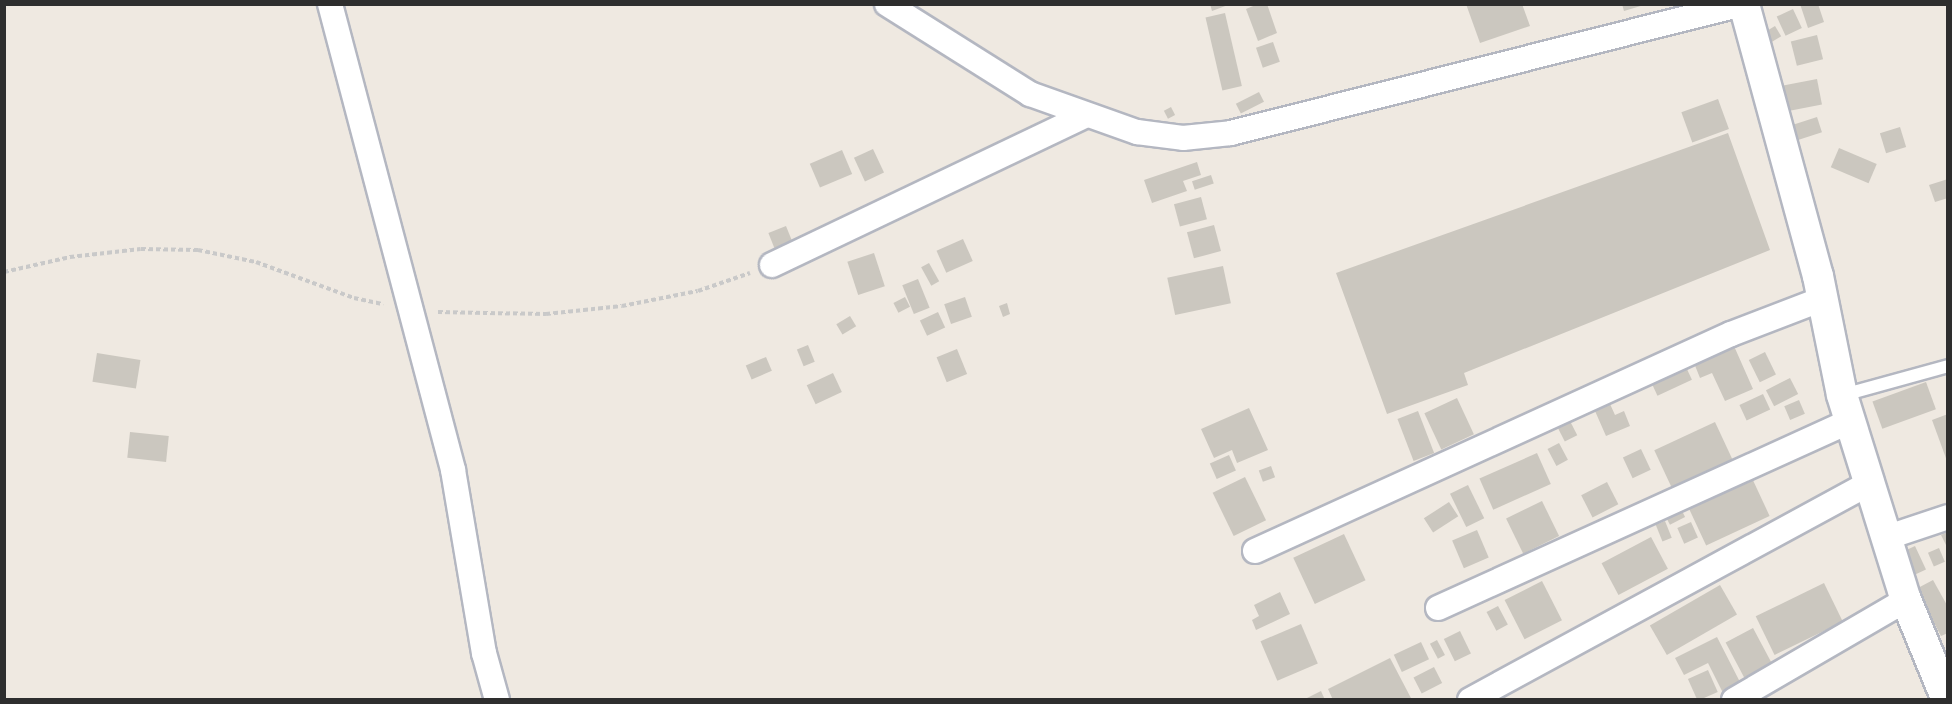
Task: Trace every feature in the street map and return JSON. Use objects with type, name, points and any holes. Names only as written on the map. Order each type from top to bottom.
[{"type":"street","points":[[330,4],[414,311],[453,470],[484,653],[497,699]]},
{"type":"street","points":[[887,4],[1010,82],[1084,116],[1137,132],[1183,138],[1231,133],[1743,4],[1822,299],[1846,408],[1906,600],[1947,699]]},
{"type":"street","points":[[772,265],[1084,116]]},
{"type":"street","points":[[1255,551],[1731,334],[1822,299]]},
{"type":"street","points":[[1438,608],[1846,408]]},
{"type":"street","points":[[1470,699],[1870,483]]},
{"type":"street","points":[[1886,538],[1947,517]]},
{"type":"street","points":[[1734,699],[1906,600]]},
{"type":"lane","points":[[1846,408],[1947,366]]},
{"type":"path","points":[[4,272],[70,257],[141,249],[198,250],[256,262],[354,298],[414,311],[546,314],[622,306],[698,291],[772,265]]},
{"type":"building","points":[[1210,4],[1228,4],[1228,5],[1212,11]]},
{"type":"building","points":[[1258,4],[1267,4],[1277,33],[1258,41],[1246,9]]},
{"type":"building","points":[[1466,4],[1522,4],[1530,26],[1480,43]]},
{"type":"building","points":[[1622,4],[1644,4],[1644,5],[1624,11]]},
{"type":"building","points":[[1800,4],[1818,4],[1824,22],[1808,28]]},
{"type":"building","points":[[1793,9],[1802,28],[1786,36],[1777,17]]},
{"type":"building","points":[[1225,13],[1242,86],[1222,91],[1206,17]]},
{"type":"building","points":[[1775,26],[1781,36],[1765,46],[1759,36]]},
{"type":"building","points":[[1817,35],[1823,59],[1797,66],[1791,42]]},
{"type":"building","points":[[1273,42],[1280,62],[1263,68],[1256,48]]},
{"type":"building","points":[[1817,79],[1822,105],[1781,113],[1776,87]]},
{"type":"building","points":[[1259,92],[1264,102],[1241,114],[1236,104]]},
{"type":"building","points":[[1718,99],[1729,129],[1692,142],[1681,112]]},
{"type":"building","points":[[1171,107],[1175,115],[1168,119],[1164,111]]},
{"type":"building","points":[[1817,117],[1822,132],[1793,141],[1788,126]]},
{"type":"building","points":[[1900,127],[1906,147],[1886,153],[1880,133]]},
{"type":"building","points":[[1728,133],[1770,250],[1464,373],[1468,385],[1387,414],[1336,273]]},
{"type":"building","points":[[1839,148],[1877,164],[1869,183],[1831,167]]},
{"type":"building","points":[[873,149],[884,173],[865,181],[854,158]]},
{"type":"building","points":[[842,150],[852,174],[820,188],[810,164]]},
{"type":"building","points":[[1197,162],[1201,175],[1183,181],[1187,191],[1152,203],[1144,180]]},
{"type":"building","points":[[1211,175],[1214,184],[1195,190],[1192,181]]},
{"type":"building","points":[[1948,179],[1948,198],[1935,202],[1929,185]]},
{"type":"building","points":[[1201,197],[1207,219],[1180,226],[1174,204]]},
{"type":"building","points":[[1214,225],[1221,251],[1194,258],[1187,232]]},
{"type":"building","points":[[786,226],[792,241],[774,248],[768,233]]},
{"type":"building","points":[[963,239],[973,261],[946,273],[937,251]]},
{"type":"building","points":[[874,253],[885,286],[858,295],[847,262]]},
{"type":"building","points":[[929,263],[939,281],[931,286],[921,267]]},
{"type":"building","points":[[1223,266],[1231,303],[1175,315],[1167,278]]},
{"type":"building","points":[[918,279],[930,308],[914,314],[902,285]]},
{"type":"building","points":[[905,297],[910,307],[898,313],[893,303]]},
{"type":"building","points":[[965,297],[972,317],[951,324],[944,304]]},
{"type":"building","points":[[1007,303],[1010,314],[1003,317],[999,306]]},
{"type":"building","points":[[938,312],[945,327],[927,336],[920,320]]},
{"type":"building","points":[[850,316],[856,326],[842,335],[836,324]]},
{"type":"building","points":[[808,345],[815,362],[804,366],[797,349]]},
{"type":"building","points":[[1734,346],[1753,389],[1725,401],[1712,373],[1700,378],[1694,363]]},
{"type":"building","points":[[957,349],[967,374],[947,382],[937,357]]},
{"type":"building","points":[[1765,352],[1776,374],[1760,382],[1749,360]]},
{"type":"building","points":[[97,353],[140,360],[136,389],[92,382]]},
{"type":"building","points":[[766,357],[772,371],[752,379],[746,366]]},
{"type":"building","points":[[1686,367],[1692,380],[1657,396],[1652,383]]},
{"type":"building","points":[[833,373],[842,392],[816,404],[807,385]]},
{"type":"building","points":[[1790,378],[1798,394],[1774,406],[1766,390]]},
{"type":"building","points":[[1926,382],[1936,409],[1882,429],[1872,401]]},
{"type":"building","points":[[1763,394],[1770,409],[1747,420],[1739,405]]},
{"type":"building","points":[[1457,398],[1474,434],[1441,449],[1424,413]]},
{"type":"building","points":[[1799,400],[1805,414],[1790,420],[1784,406]]},
{"type":"building","points":[[1610,404],[1615,415],[1624,411],[1630,426],[1606,436],[1595,411]]},
{"type":"building","points":[[1249,408],[1268,450],[1237,463],[1232,450],[1214,458],[1201,429]]},
{"type":"building","points":[[1418,411],[1434,453],[1414,461],[1397,419]]},
{"type":"building","points":[[1948,414],[1948,461],[1947,461],[1932,420]]},
{"type":"building","points":[[1570,421],[1577,435],[1565,442],[1558,427]]},
{"type":"building","points":[[1715,422],[1733,461],[1672,489],[1654,450]]},
{"type":"building","points":[[130,432],[169,436],[166,462],[127,458]]},
{"type":"building","points":[[1559,443],[1568,460],[1556,466],[1548,449]]},
{"type":"building","points":[[1641,449],[1651,470],[1633,478],[1623,457]]},
{"type":"building","points":[[1537,453],[1551,484],[1493,510],[1479,479]]},
{"type":"building","points":[[1229,455],[1236,471],[1217,479],[1210,464]]},
{"type":"building","points":[[1271,466],[1275,477],[1263,482],[1259,470]]},
{"type":"building","points":[[1751,476],[1770,516],[1706,545],[1688,506]]},
{"type":"building","points":[[1245,477],[1266,520],[1234,536],[1213,493]]},
{"type":"building","points":[[1607,482],[1618,504],[1593,517],[1581,495]]},
{"type":"building","points":[[1468,485],[1484,518],[1466,527],[1450,494]]},
{"type":"building","points":[[1542,501],[1559,536],[1523,554],[1506,519]]},
{"type":"building","points":[[1449,502],[1458,516],[1433,533],[1424,518]]},
{"type":"building","points":[[1681,509],[1685,517],[1670,525],[1666,517]]},
{"type":"building","points":[[1665,521],[1672,538],[1662,541],[1656,525]]},
{"type":"building","points":[[1691,522],[1698,538],[1684,544],[1677,528]]},
{"type":"building","points":[[1477,530],[1489,558],[1464,568],[1452,541]]},
{"type":"building","points":[[1948,532],[1948,549],[1941,535]]},
{"type":"building","points":[[1344,534],[1366,580],[1315,604],[1293,558]]},
{"type":"building","points":[[1651,537],[1668,569],[1618,595],[1602,563]]},
{"type":"building","points":[[1915,546],[1926,570],[1909,578],[1898,554]]},
{"type":"building","points":[[1939,548],[1945,562],[1934,566],[1928,553]]},
{"type":"building","points":[[1933,580],[1948,607],[1948,633],[1941,636],[1916,589]]},
{"type":"building","points":[[1542,581],[1562,620],[1525,639],[1505,600]]},
{"type":"building","points":[[1824,583],[1843,622],[1775,655],[1756,616]]},
{"type":"building","points":[[1720,585],[1737,614],[1667,655],[1650,626]]},
{"type":"building","points":[[1280,592],[1290,614],[1256,630],[1252,620],[1259,616],[1254,605]]},
{"type":"building","points":[[1498,606],[1508,625],[1496,631],[1487,612]]},
{"type":"building","points":[[1301,624],[1318,664],[1277,681],[1260,641]]},
{"type":"building","points":[[1753,628],[1774,667],[1746,681],[1726,643]]},
{"type":"building","points":[[1460,631],[1471,653],[1455,661],[1444,639]]},
{"type":"building","points":[[1717,637],[1741,684],[1723,693],[1708,663],[1684,675],[1675,658]]},
{"type":"building","points":[[1437,640],[1445,655],[1438,659],[1430,644]]},
{"type":"building","points":[[1421,642],[1429,659],[1402,672],[1394,655]]},
{"type":"building","points":[[1390,658],[1412,700],[1333,700],[1328,689]]},
{"type":"building","points":[[1434,667],[1442,683],[1422,693],[1414,677]]},
{"type":"building","points":[[1708,670],[1718,692],[1697,700],[1688,679]]},
{"type":"building","points":[[1321,691],[1325,700],[1303,700]]}]
